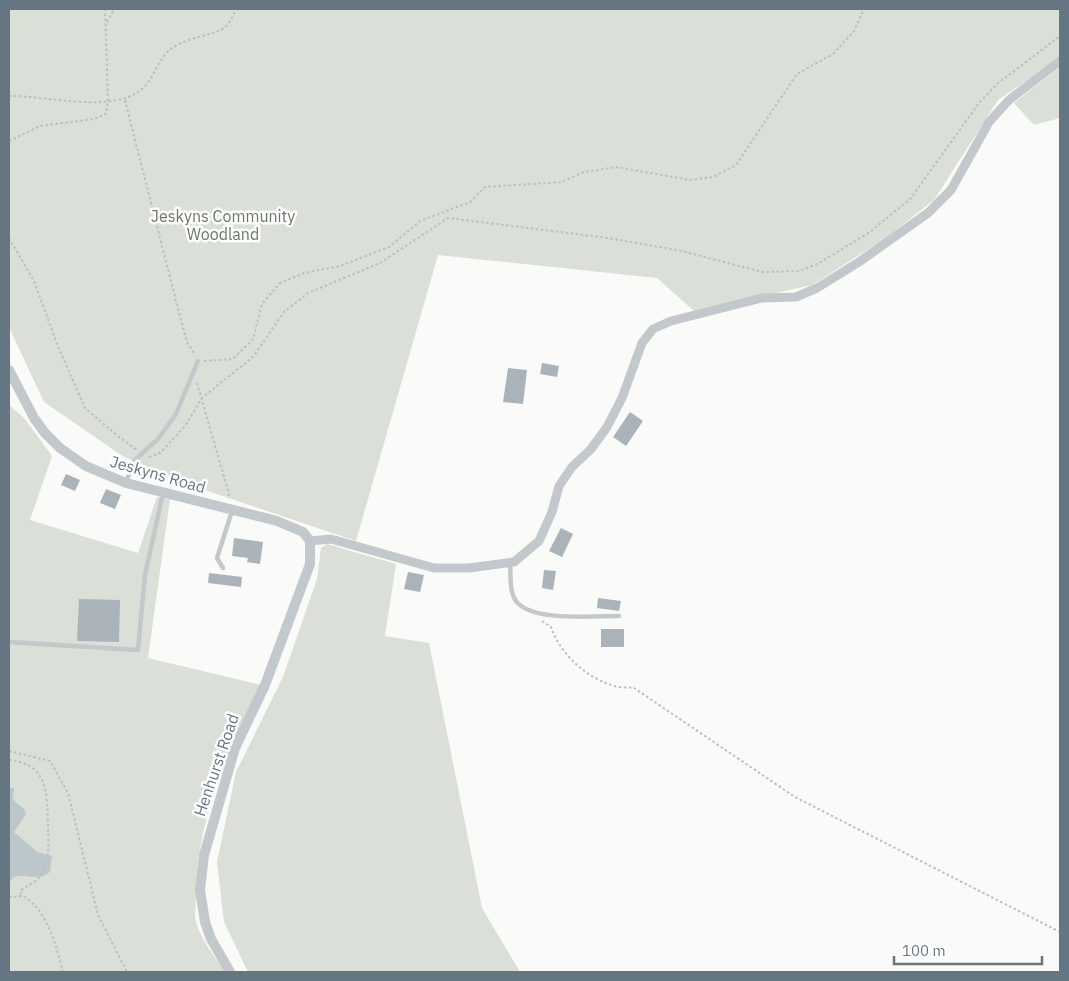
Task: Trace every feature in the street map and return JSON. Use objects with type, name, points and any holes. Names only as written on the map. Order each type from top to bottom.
[{"type":"street","points":[[310,541],[331,538],[434,568],[470,568],[510,563],[525,554],[539,541],[552,512],[559,486],[572,466],[591,449],[607,427],[622,398],[642,342],[653,329],[671,321],[762,298],[796,297],[817,288],[859,262],[934,207],[951,190],[989,122],[1009,100],[1060,61]]},
{"type":"street","name":"Jeskyns Road","points":[[9,370],[37,423],[55,444],[92,469],[126,483],[289,525],[303,532],[310,541]]},
{"type":"street","name":"Henhurst Road","points":[[230,972],[210,939],[204,922],[200,890],[204,855],[235,748],[265,685],[310,564],[310,541]]},
{"type":"lane","points":[[126,483],[132,465],[141,452],[158,439],[176,414],[198,361]]},
{"type":"lane","points":[[9,642],[138,650],[145,575],[164,493]]},
{"type":"lane","points":[[223,568],[217,558],[229,508]]},
{"type":"lane","points":[[510,563],[514,596],[517,603],[524,608],[553,616],[618,616]]},
{"type":"path","points":[[9,141],[40,126],[94,119],[106,114],[108,101],[105,9]]},
{"type":"path","points":[[106,24],[114,9]]},
{"type":"path","points":[[9,96],[82,102],[125,100],[145,87],[169,49],[195,36],[223,28],[230,21],[236,9]]},
{"type":"path","points":[[125,100],[187,342],[198,361],[233,360],[253,339],[262,304],[280,283],[304,273],[340,266],[389,247],[420,221],[470,202],[485,187],[561,182],[584,172],[617,167],[690,180],[713,177],[736,165],[797,74],[832,54],[854,31],[864,9]]},
{"type":"path","points":[[9,238],[34,280],[56,344],[85,408],[119,437],[148,458],[160,453],[185,426],[202,398],[253,357],[284,312],[308,293],[380,263],[448,218],[608,238],[682,251],[762,272],[799,271],[819,263],[870,232],[911,198],[979,103],[997,84],[1060,36]]},
{"type":"path","points":[[194,374],[229,494],[229,508]]},
{"type":"path","points":[[536,618],[551,627],[557,643],[580,667],[611,686],[634,688],[795,797],[1060,932]]},
{"type":"path","points":[[9,751],[50,761],[68,794],[98,915],[127,972]]},
{"type":"path","points":[[9,760],[28,765],[43,782],[48,796],[49,849],[46,863],[40,878],[20,891],[22,896]]},
{"type":"path","points":[[9,897],[22,896],[32,902],[46,925],[63,972]]},
{"type":"green space","name":"Jeskyns Community Woodland","points":[[9,9],[1060,9],[1060,58],[998,100],[934,200],[886,238],[812,285],[694,311],[657,278],[438,255],[356,541],[196,487],[124,457],[44,402],[9,327]]},
{"type":"green space","points":[[1060,67],[1060,118],[1034,125],[1014,103]]},
{"type":"green space","points":[[9,405],[24,418],[52,456],[30,520],[138,553],[157,497],[170,499],[148,658],[261,685],[237,735],[216,789],[201,844],[197,871],[196,922],[205,942],[225,972],[9,972]]},
{"type":"green space","points":[[327,544],[396,564],[385,636],[429,643],[482,908],[520,972],[248,972],[224,922],[217,862],[236,772],[283,677],[317,579],[321,548]]},
{"type":"shaded area","points":[[9,788],[14,788],[13,800],[24,809],[26,814],[14,832],[37,852],[52,856],[50,872],[37,877],[16,876],[9,884]]},
{"type":"building","points":[[542,363],[559,366],[557,377],[540,374]]},
{"type":"building","points":[[508,368],[527,370],[523,404],[503,402]]},
{"type":"building","points":[[630,412],[643,421],[626,446],[613,437]]},
{"type":"building","points":[[66,474],[80,480],[75,491],[61,485]]},
{"type":"building","points":[[106,489],[121,495],[115,509],[100,503]]},
{"type":"building","points":[[561,528],[573,534],[562,557],[549,551]]},
{"type":"building","points":[[234,538],[263,542],[260,564],[247,562],[248,558],[232,556]]},
{"type":"building","points":[[544,570],[556,571],[553,590],[542,588]]},
{"type":"building","points":[[408,572],[424,575],[420,592],[404,589]]},
{"type":"building","points":[[209,573],[242,577],[241,587],[208,583]]},
{"type":"building","points":[[598,598],[621,601],[619,611],[597,608]]},
{"type":"building","points":[[79,599],[120,600],[119,642],[77,641]]},
{"type":"building","points":[[601,629],[624,629],[624,647],[601,647]]}]
